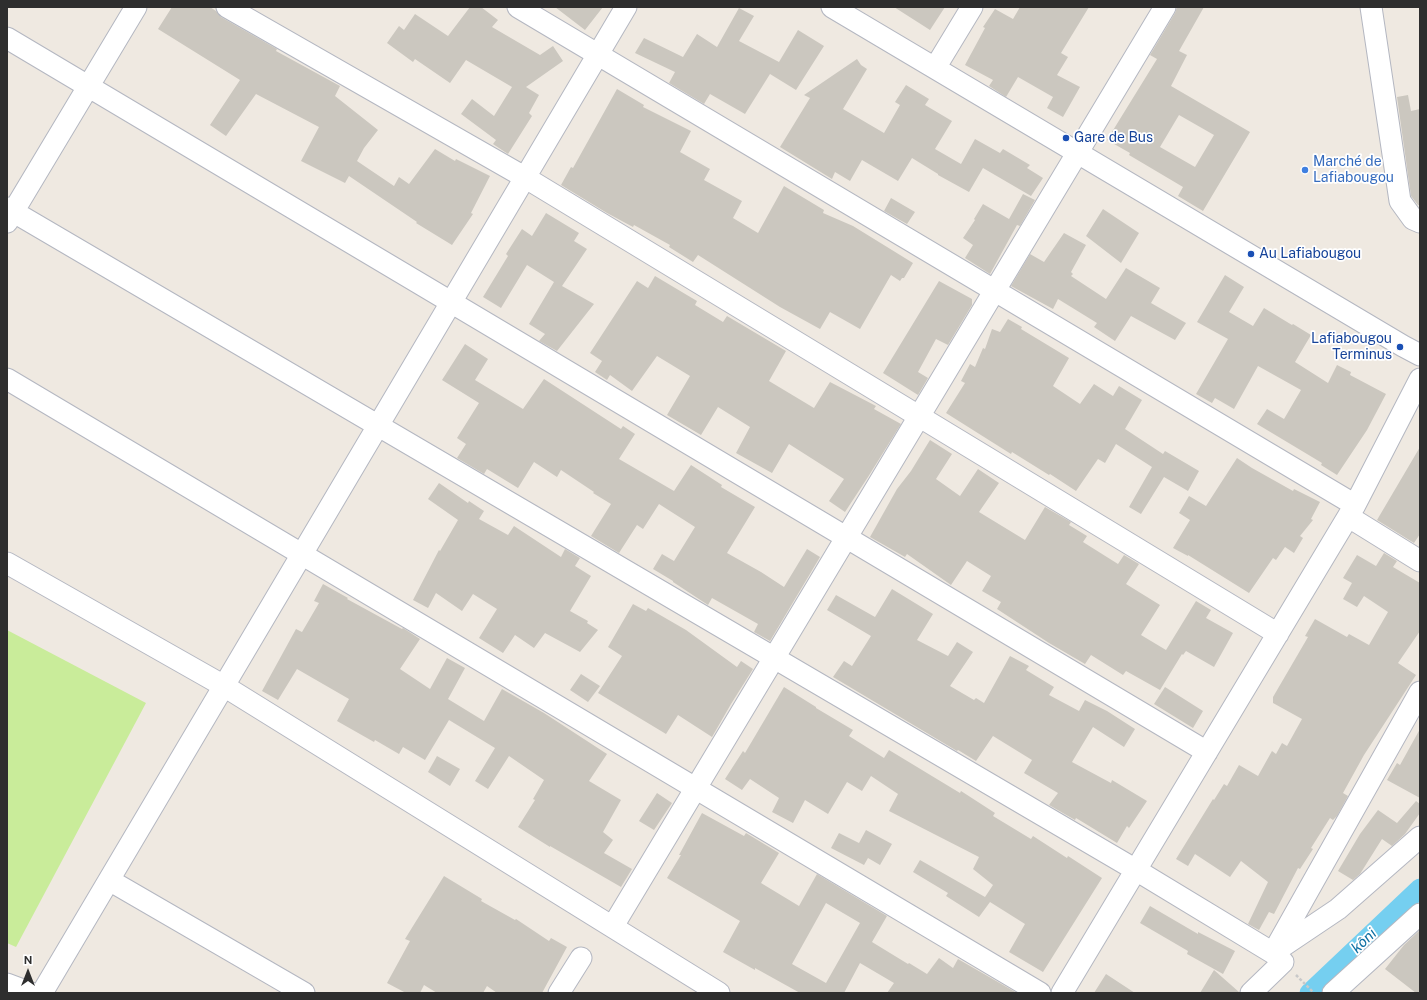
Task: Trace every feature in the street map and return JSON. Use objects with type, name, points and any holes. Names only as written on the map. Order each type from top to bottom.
[{"type":"street","points":[[136,7],[9,213],[378,425],[1136,870],[1273,953],[1283,962],[1251,993]]},
{"type":"street","points":[[227,7],[526,178],[1278,634]]},
{"type":"street","points":[[518,7],[995,290],[1352,511],[1420,561]]},
{"type":"street","points":[[42,993],[626,7]]},
{"type":"street","points":[[832,7],[1420,355]]},
{"type":"street","points":[[935,68],[972,7]]},
{"type":"street","points":[[613,926],[1165,7]]},
{"type":"street","points":[[1370,7],[1400,201],[1414,219],[1420,222]]},
{"type":"street","points":[[7,38],[1207,752]]},
{"type":"street","points":[[7,379],[1040,993]]},
{"type":"street","points":[[1062,993],[1352,511],[1420,379]]},
{"type":"street","points":[[7,563],[224,686],[719,993]]},
{"type":"street","points":[[1273,953],[1420,692]]},
{"type":"street","points":[[1273,953],[1338,909],[1420,837]]},
{"type":"street","points":[[109,880],[293,990]]},
{"type":"street","points":[[1334,993],[1420,914]]},
{"type":"street","points":[[559,993],[581,958]]},
{"type":"street","points":[[7,984],[31,993]]},
{"type":"path","points":[[1302,981],[1314,993]]},
{"type":"green space","points":[[7,630],[146,703],[16,947],[7,943]]},
{"type":"building","points":[[172,7],[210,7],[221,17],[277,49],[276,51],[340,86],[335,96],[378,130],[364,148],[357,161],[394,186],[399,177],[409,184],[435,149],[455,161],[456,159],[490,176],[471,213],[473,214],[452,245],[416,223],[417,222],[349,176],[345,183],[301,161],[319,127],[256,94],[226,136],[210,125],[240,80],[158,29]]},
{"type":"building","points":[[470,7],[481,7],[498,20],[492,27],[540,55],[553,46],[563,61],[526,87],[539,95],[529,113],[532,116],[508,154],[493,144],[496,140],[461,114],[472,99],[494,116],[512,87],[466,60],[450,83],[415,59],[413,62],[387,43],[399,26],[404,30],[415,14],[448,36]]},
{"type":"building","points":[[555,7],[603,7],[585,30]]},
{"type":"building","points":[[894,7],[945,7],[930,30]]},
{"type":"building","points":[[1020,7],[1089,7],[1061,53],[1068,57],[1057,75],[1080,87],[1063,117],[1047,108],[1053,97],[1018,77],[1006,97],[989,86],[993,80],[965,65],[985,28],[983,27],[995,9],[1013,19]]},
{"type":"building","points":[[1177,7],[1204,7],[1179,51],[1187,55],[1171,86],[1250,132],[1203,211],[1178,196],[1183,187],[1107,140],[1157,59],[1150,55]],"holes":[[[1179,115],[1214,135],[1195,167],[1160,147]]]},
{"type":"building","points":[[739,8],[754,16],[739,41],[779,62],[798,30],[824,46],[796,90],[770,74],[745,114],[710,94],[704,104],[669,83],[675,72],[635,53],[644,38],[683,57],[697,34],[717,47]]},
{"type":"building","points":[[857,59],[861,65],[867,69],[843,109],[884,133],[900,105],[895,102],[906,85],[929,99],[925,105],[952,121],[935,149],[961,164],[975,139],[1000,153],[1003,149],[1030,165],[1027,168],[1043,178],[1031,196],[983,168],[969,192],[938,175],[912,158],[898,181],[862,160],[850,181],[835,172],[832,179],[780,147],[810,98],[804,95]]},
{"type":"building","points":[[617,89],[644,105],[643,107],[691,131],[680,152],[710,169],[704,180],[742,201],[733,218],[758,233],[784,186],[824,210],[823,213],[853,226],[913,263],[904,278],[900,281],[891,275],[860,329],[830,312],[820,329],[780,307],[698,255],[693,262],[669,247],[670,245],[634,225],[633,227],[607,213],[561,185],[571,167],[573,168]]},
{"type":"building","points":[[1408,95],[1411,111],[1420,109],[1420,205],[1418,205],[1411,196],[1397,97]]},
{"type":"building","points":[[1023,194],[1035,200],[1020,226],[1017,225],[990,274],[965,258],[973,245],[963,238],[975,220],[974,219],[983,204],[1009,219]]},
{"type":"building","points":[[891,198],[915,212],[907,224],[884,211]]},
{"type":"building","points":[[1103,209],[1139,233],[1121,263],[1086,236]]},
{"type":"building","points":[[546,213],[579,233],[574,241],[587,249],[562,286],[594,304],[557,351],[539,341],[545,334],[529,324],[554,282],[527,265],[501,308],[483,297],[508,256],[506,254],[522,229],[532,236]]},
{"type":"building","points":[[1064,233],[1086,245],[1071,272],[1073,274],[1071,276],[1106,299],[1126,268],[1160,288],[1151,303],[1186,323],[1175,340],[1131,316],[1115,341],[1094,327],[1097,323],[1058,299],[1053,309],[1011,286],[1030,254],[1044,262]]},
{"type":"building","points":[[1225,275],[1244,287],[1229,312],[1253,326],[1264,308],[1311,335],[1295,362],[1328,383],[1337,365],[1351,372],[1350,375],[1386,394],[1367,430],[1337,475],[1321,465],[1322,463],[1257,424],[1267,409],[1284,419],[1301,390],[1258,366],[1234,409],[1215,398],[1212,403],[1196,394],[1228,339],[1197,322]]},
{"type":"building","points":[[655,276],[697,301],[695,305],[723,322],[727,316],[786,351],[769,381],[814,408],[830,382],[876,406],[874,409],[901,424],[845,512],[829,501],[844,479],[789,444],[772,473],[736,453],[750,427],[718,407],[701,435],[667,415],[690,376],[657,356],[632,391],[610,375],[607,380],[595,372],[602,361],[590,353],[637,281],[648,288]]},
{"type":"building","points":[[939,281],[972,299],[972,305],[948,345],[936,339],[918,372],[928,378],[918,395],[883,373]]},
{"type":"building","points":[[1008,319],[1022,327],[1021,329],[1069,358],[1053,386],[1080,404],[1094,384],[1113,396],[1119,386],[1142,400],[1125,429],[1163,454],[1165,451],[1199,471],[1188,491],[1164,477],[1141,514],[1129,507],[1152,467],[1116,444],[1105,463],[1098,459],[1076,491],[1012,452],[1011,454],[946,413],[965,383],[961,381],[970,364],[975,367],[983,348],[985,349],[992,329],[1000,332]]},
{"type":"building","points":[[465,344],[488,359],[475,380],[523,409],[544,379],[621,429],[623,426],[635,434],[619,459],[674,491],[691,465],[722,485],[721,487],[755,507],[727,553],[784,587],[807,549],[820,557],[770,641],[754,632],[758,624],[712,598],[708,605],[653,569],[662,554],[674,561],[695,527],[659,504],[643,529],[637,525],[619,553],[591,536],[611,504],[561,470],[557,477],[534,462],[518,488],[487,469],[484,474],[457,458],[466,444],[457,438],[479,403],[442,380]]},
{"type":"building","points":[[930,440],[952,454],[936,479],[960,496],[978,469],[999,483],[979,512],[1025,540],[1045,507],[1071,522],[1069,525],[1087,536],[1083,542],[1118,564],[1124,555],[1139,564],[1126,584],[1160,605],[1141,635],[1166,650],[1196,601],[1211,610],[1206,618],[1233,633],[1214,667],[1186,651],[1183,655],[1182,654],[1160,690],[1126,671],[1123,675],[1091,655],[1085,664],[1049,643],[997,609],[1001,602],[982,591],[991,576],[967,561],[951,585],[907,554],[905,557],[870,537],[897,489],[911,471]]},
{"type":"building","points":[[1420,447],[1420,534],[1414,543],[1377,520]]},
{"type":"building","points":[[1237,458],[1293,491],[1294,489],[1320,502],[1311,519],[1313,520],[1300,536],[1303,538],[1294,553],[1285,547],[1276,560],[1273,558],[1249,593],[1188,555],[1173,548],[1190,520],[1179,513],[1189,496],[1206,506]]},
{"type":"building","points":[[439,483],[468,503],[469,501],[484,511],[479,519],[508,535],[514,526],[561,557],[565,549],[580,558],[575,566],[591,576],[570,611],[588,621],[587,623],[598,630],[580,652],[545,633],[534,648],[515,635],[503,653],[479,638],[497,609],[473,594],[462,611],[436,593],[428,608],[413,600],[439,550],[440,551],[458,520],[428,499]]},
{"type":"building","points":[[1384,553],[1397,561],[1393,567],[1420,583],[1420,631],[1398,663],[1416,675],[1364,755],[1343,793],[1348,796],[1337,816],[1333,820],[1330,818],[1311,848],[1313,849],[1300,869],[1298,868],[1274,914],[1269,912],[1259,930],[1248,924],[1268,882],[1241,861],[1230,877],[1195,854],[1188,866],[1176,859],[1213,799],[1214,800],[1224,784],[1227,786],[1239,765],[1258,776],[1272,751],[1276,754],[1282,743],[1287,746],[1302,719],[1273,703],[1273,697],[1308,637],[1305,636],[1315,619],[1347,637],[1349,634],[1369,645],[1388,612],[1364,596],[1357,607],[1343,599],[1352,583],[1343,578],[1357,555],[1376,566]]},
{"type":"building","points":[[323,584],[348,598],[347,599],[402,629],[403,628],[420,639],[400,669],[430,689],[447,658],[465,668],[448,699],[484,721],[502,689],[544,713],[607,754],[589,781],[621,800],[603,832],[613,840],[604,853],[632,869],[621,887],[518,827],[535,800],[533,799],[544,780],[509,756],[488,789],[475,781],[495,748],[449,720],[425,760],[403,747],[399,754],[337,721],[349,699],[297,669],[278,700],[262,691],[296,629],[302,632],[319,603],[314,601]]},
{"type":"building","points":[[892,589],[933,614],[917,640],[948,656],[957,642],[973,652],[950,686],[974,700],[976,698],[984,703],[1010,656],[1029,666],[1026,670],[1054,687],[1049,695],[1079,711],[1085,700],[1107,711],[1135,729],[1124,747],[1093,727],[1072,762],[1111,783],[1112,780],[1147,801],[1129,828],[1127,826],[1117,843],[1076,818],[1075,820],[1049,805],[1058,793],[1024,773],[1032,760],[993,736],[976,761],[833,677],[844,661],[852,666],[871,636],[827,610],[836,595],[875,617]]},
{"type":"building","points":[[633,604],[646,611],[648,608],[686,630],[737,667],[741,661],[753,669],[712,737],[678,715],[666,734],[598,693],[622,656],[608,647]]},
{"type":"building","points":[[581,674],[600,686],[588,702],[570,690]]},
{"type":"building","points":[[784,687],[853,730],[849,736],[884,758],[889,750],[960,793],[961,791],[995,813],[993,816],[1031,839],[1033,836],[1102,878],[1043,972],[1009,952],[1025,924],[990,902],[979,917],[946,896],[948,893],[913,872],[920,860],[985,897],[993,885],[973,869],[979,857],[889,811],[898,794],[871,776],[862,791],[847,782],[828,814],[805,800],[793,823],[772,812],[779,798],[750,779],[742,790],[725,779],[743,751],[745,753]]},
{"type":"building","points":[[1165,687],[1203,711],[1193,728],[1154,704]]},
{"type":"building","points":[[1420,729],[1420,798],[1387,780],[1397,763],[1400,765]]},
{"type":"building","points":[[437,756],[460,769],[450,786],[428,772]]},
{"type":"building","points":[[657,793],[672,803],[654,830],[639,821]]},
{"type":"building","points":[[1416,801],[1420,804],[1420,813],[1405,834],[1392,846],[1382,839],[1360,874],[1353,880],[1338,871],[1360,834],[1378,810],[1397,823]]},
{"type":"building","points":[[702,813],[744,836],[746,833],[779,853],[761,883],[799,906],[817,874],[887,916],[872,942],[908,964],[909,963],[927,974],[939,958],[953,968],[958,959],[1017,993],[887,993],[894,983],[860,963],[844,993],[800,993],[723,952],[740,921],[667,878],[681,855],[679,855]],"holes":[[[826,903],[860,923],[826,983],[792,964]]]},
{"type":"building","points":[[866,830],[892,844],[880,865],[868,858],[864,865],[831,848],[839,833],[859,843]]},
{"type":"building","points":[[444,876],[482,899],[481,901],[515,920],[516,919],[549,941],[551,938],[567,947],[542,993],[497,993],[487,986],[483,993],[437,993],[424,985],[420,993],[406,993],[387,983],[410,941],[405,939]]},
{"type":"building","points":[[1150,906],[1198,934],[1198,932],[1235,951],[1223,974],[1187,954],[1188,951],[1140,923]]},
{"type":"building","points":[[1420,930],[1420,993],[1416,993],[1385,969],[1404,945]]},
{"type":"building","points":[[1214,970],[1239,992],[1239,993],[1200,993]]},
{"type":"building","points":[[1106,974],[1135,993],[1094,993]]},
{"type":"waterway","name":"kôni","points":[[1309,993],[1420,888]]},
{"type":"place","name":"Gare de Bus","points":[[1066,138]]},
{"type":"place","name":"Marché de Lafiabougou","points":[[1305,170]]},
{"type":"place","name":"Au Lafiabougou","points":[[1251,254]]},
{"type":"place","name":"Lafiabougou Terminus","points":[[1400,347]]}]
